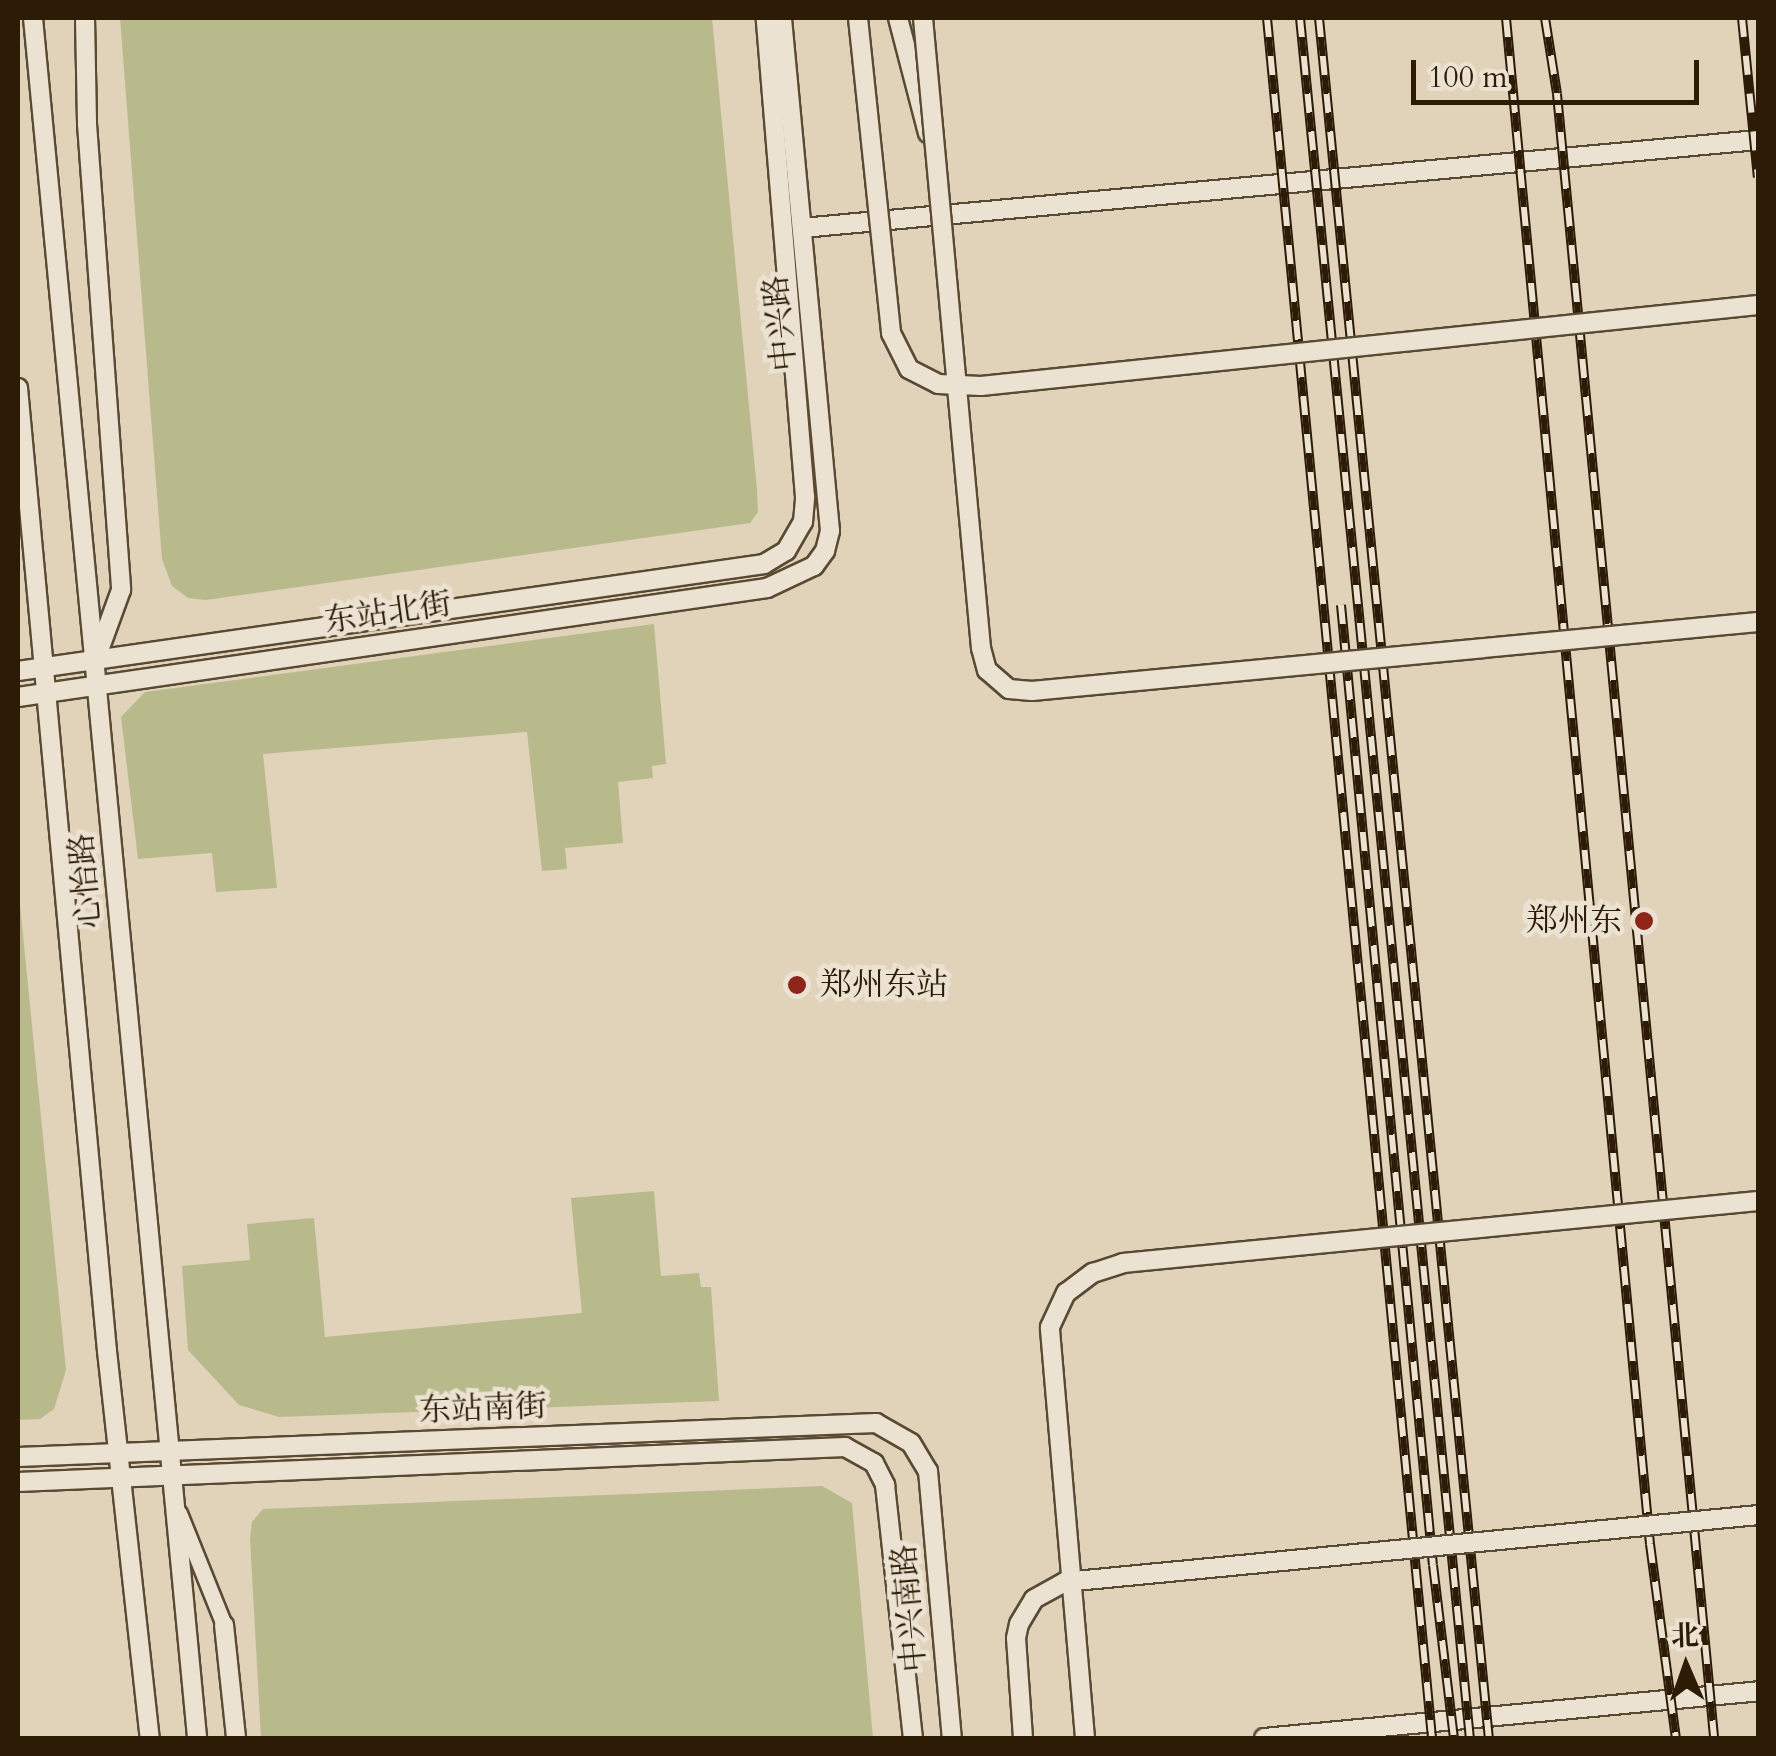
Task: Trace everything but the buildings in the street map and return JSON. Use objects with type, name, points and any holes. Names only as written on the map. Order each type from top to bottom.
[{"type":"street","name":"心怡路","points":[[33,18],[197,1738]]},
{"type":"street","points":[[86,18],[87,124],[121,590],[96,660]]},
{"type":"street","name":"中兴路","points":[[764,564],[786,552],[794,540],[806,497],[766,18]]},
{"type":"street","name":"中兴路","points":[[767,588],[814,566],[825,551],[830,531],[782,18]]},
{"type":"street","points":[[858,18],[890,333],[908,368],[938,384],[981,386],[1758,305]]},
{"type":"street","points":[[898,18],[938,165]]},
{"type":"street","points":[[923,18],[981,648],[988,670],[1008,689],[1052,689],[1758,622]]},
{"type":"street","points":[[802,228],[1758,140]]},
{"type":"street","name":"心怡路","points":[[18,388],[121,1478],[150,1738]]},
{"type":"street","name":"东站北街","points":[[18,672],[764,564]]},
{"type":"street","name":"东站北街","points":[[18,697],[767,588]]},
{"type":"street","points":[[1085,1738],[1050,1327],[1066,1293],[1093,1273],[1123,1263],[1758,1200]]},
{"type":"street","name":"东站南街","points":[[18,1458],[876,1423],[912,1442],[928,1471]]},
{"type":"street","name":"东站南街","points":[[18,1482],[845,1448],[874,1463],[885,1484]]},
{"type":"street","name":"中兴南路","points":[[928,1471],[952,1738]]},
{"type":"street","name":"中兴南路","points":[[885,1484],[913,1738]]},
{"type":"street","points":[[175,1503],[224,1625],[236,1738]]},
{"type":"street","points":[[1023,1738],[1016,1638],[1034,1599],[1065,1582],[1758,1515]]},
{"type":"street","points":[[1264,1738],[1758,1690]]},
{"type":"green space","points":[[120,18],[712,18],[757,490],[758,512],[750,523],[206,600],[188,598],[172,586],[162,559]]},
{"type":"green space","points":[[654,624],[666,764],[652,766],[653,778],[618,782],[623,843],[565,848],[567,869],[542,871],[527,732],[263,754],[277,888],[216,892],[212,853],[138,859],[121,717],[145,692]]},
{"type":"green space","points":[[18,884],[66,1370],[54,1409],[40,1419],[18,1420]]},
{"type":"green space","points":[[654,1191],[661,1276],[699,1273],[701,1287],[711,1287],[719,1401],[279,1417],[239,1405],[188,1350],[182,1266],[250,1260],[247,1224],[314,1218],[325,1337],[582,1313],[571,1198]]},
{"type":"green space","points":[[822,1486],[852,1503],[873,1738],[261,1738],[250,1539],[252,1522],[263,1509]]},
{"type":"railway","points":[[1267,18],[1432,1738]]},
{"type":"railway","points":[[1300,18],[1470,1738]]},
{"type":"railway","points":[[1319,18],[1489,1738]]},
{"type":"railway","points":[[1506,18],[1650,1544],[1676,1738]]},
{"type":"railway","points":[[1545,18],[1557,94],[1714,1738]]},
{"type":"railway","points":[[1742,18],[1758,177]]},
{"type":"railway","points":[[1341,605],[1433,1565],[1454,1738]]},
{"type":"place","name":"郑州东","points":[[1644,921]]},
{"type":"place","name":"郑州东站","points":[[797,985]]}]
